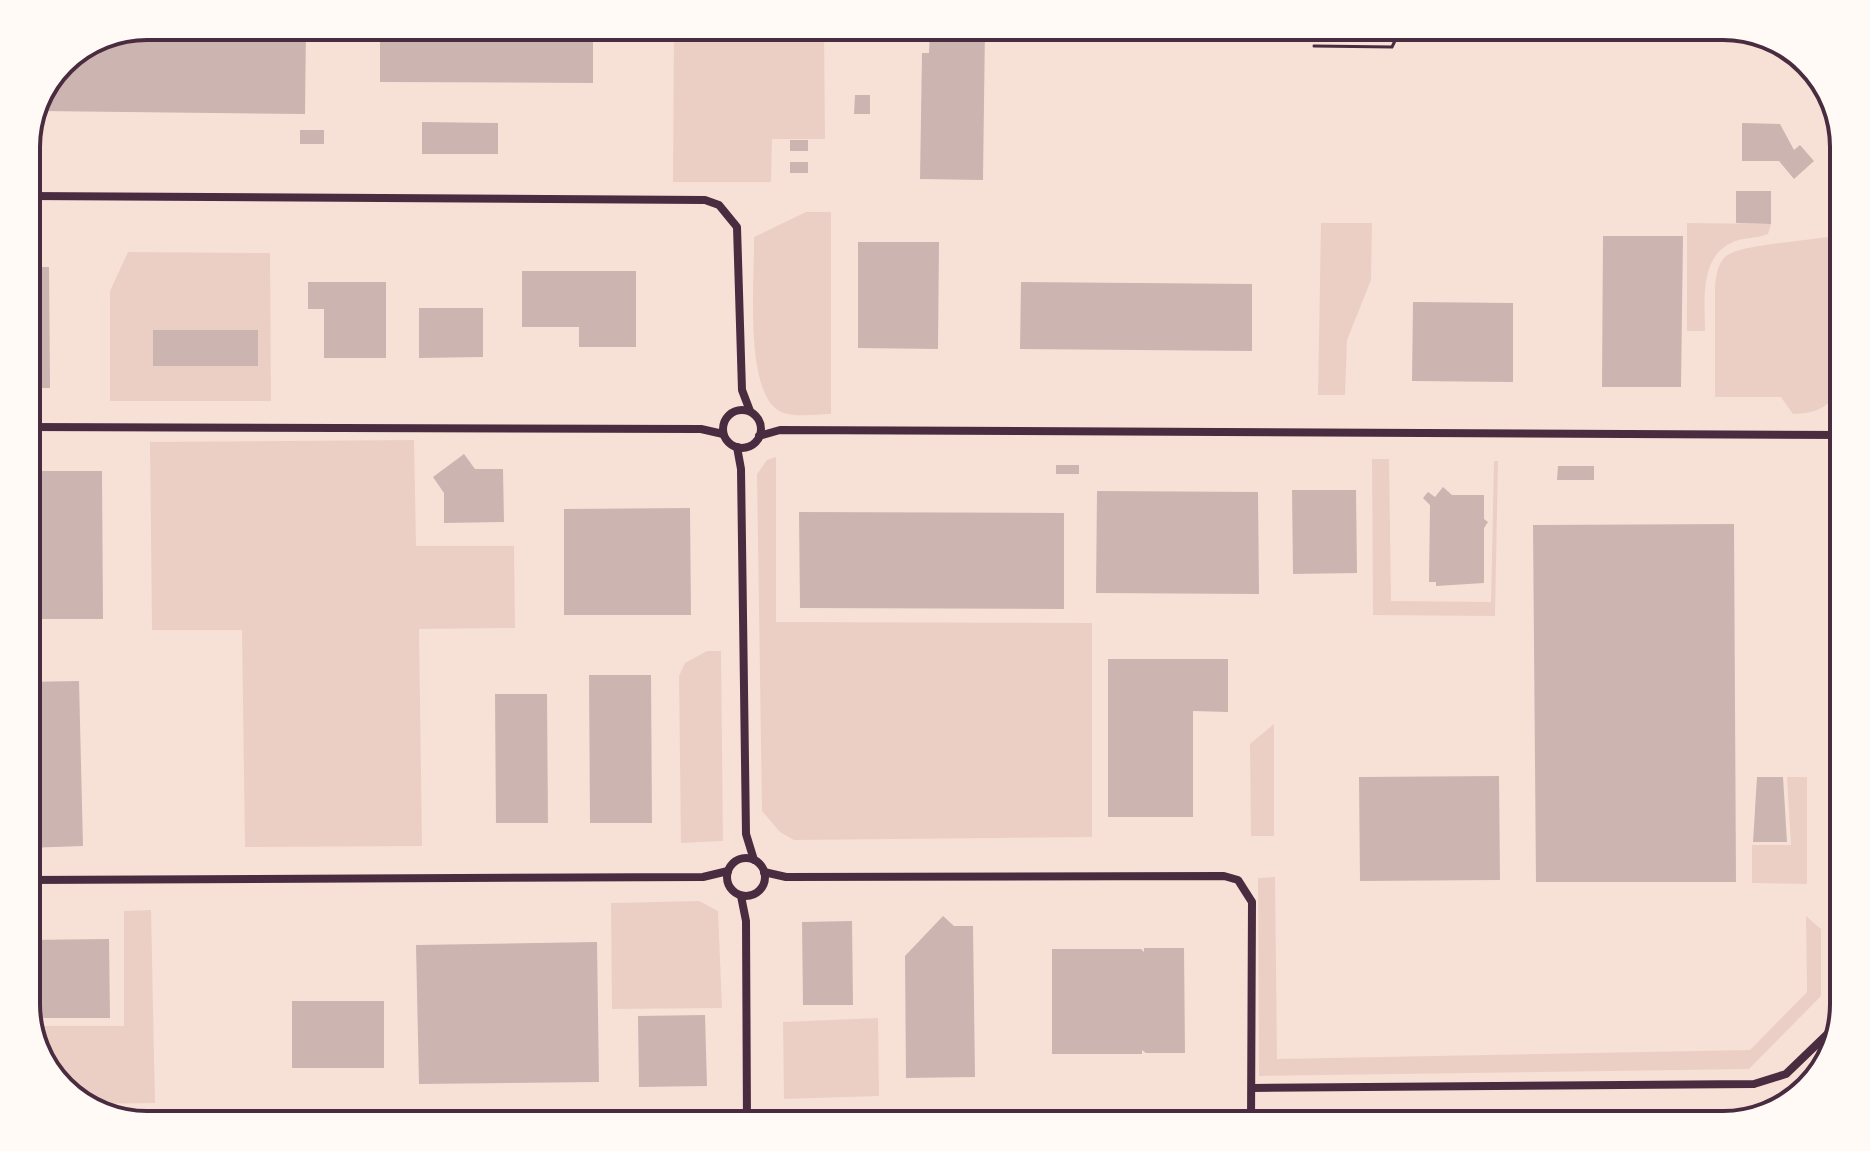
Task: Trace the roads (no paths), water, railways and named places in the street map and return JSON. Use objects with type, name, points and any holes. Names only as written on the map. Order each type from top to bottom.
[{"type":"street","points":[[40,196],[705,200],[719,205],[737,227],[742,390],[750,411],[760,424],[780,430]]},
{"type":"street","points":[[701,429],[724,422],[734,411],[742,390]]},
{"type":"street","points":[[734,411],[750,411]]},
{"type":"street","points":[[723,434],[724,422]]},
{"type":"street","points":[[759,436],[760,424]]},
{"type":"street","points":[[40,427],[701,429],[723,434],[737,447],[741,469],[746,834],[739,860],[728,871],[703,877]]},
{"type":"street","points":[[741,469],[749,446],[759,436],[780,430],[1830,435]]},
{"type":"street","points":[[737,447],[749,446]]},
{"type":"street","points":[[746,834],[754,860],[764,872],[786,877],[1232,877],[1244,886],[1252,902],[1251,1111]]},
{"type":"street","points":[[739,860],[754,860]]},
{"type":"street","points":[[727,882],[728,871]]},
{"type":"street","points":[[763,885],[764,872]]},
{"type":"street","points":[[40,880],[703,877],[727,882],[741,896],[746,921],[747,1111]]},
{"type":"street","points":[[746,921],[754,895],[763,885],[786,877]]},
{"type":"street","points":[[741,896],[754,895]]},
{"type":"street","points":[[1252,1088],[1754,1084],[1786,1074],[1824,1037]]}]
